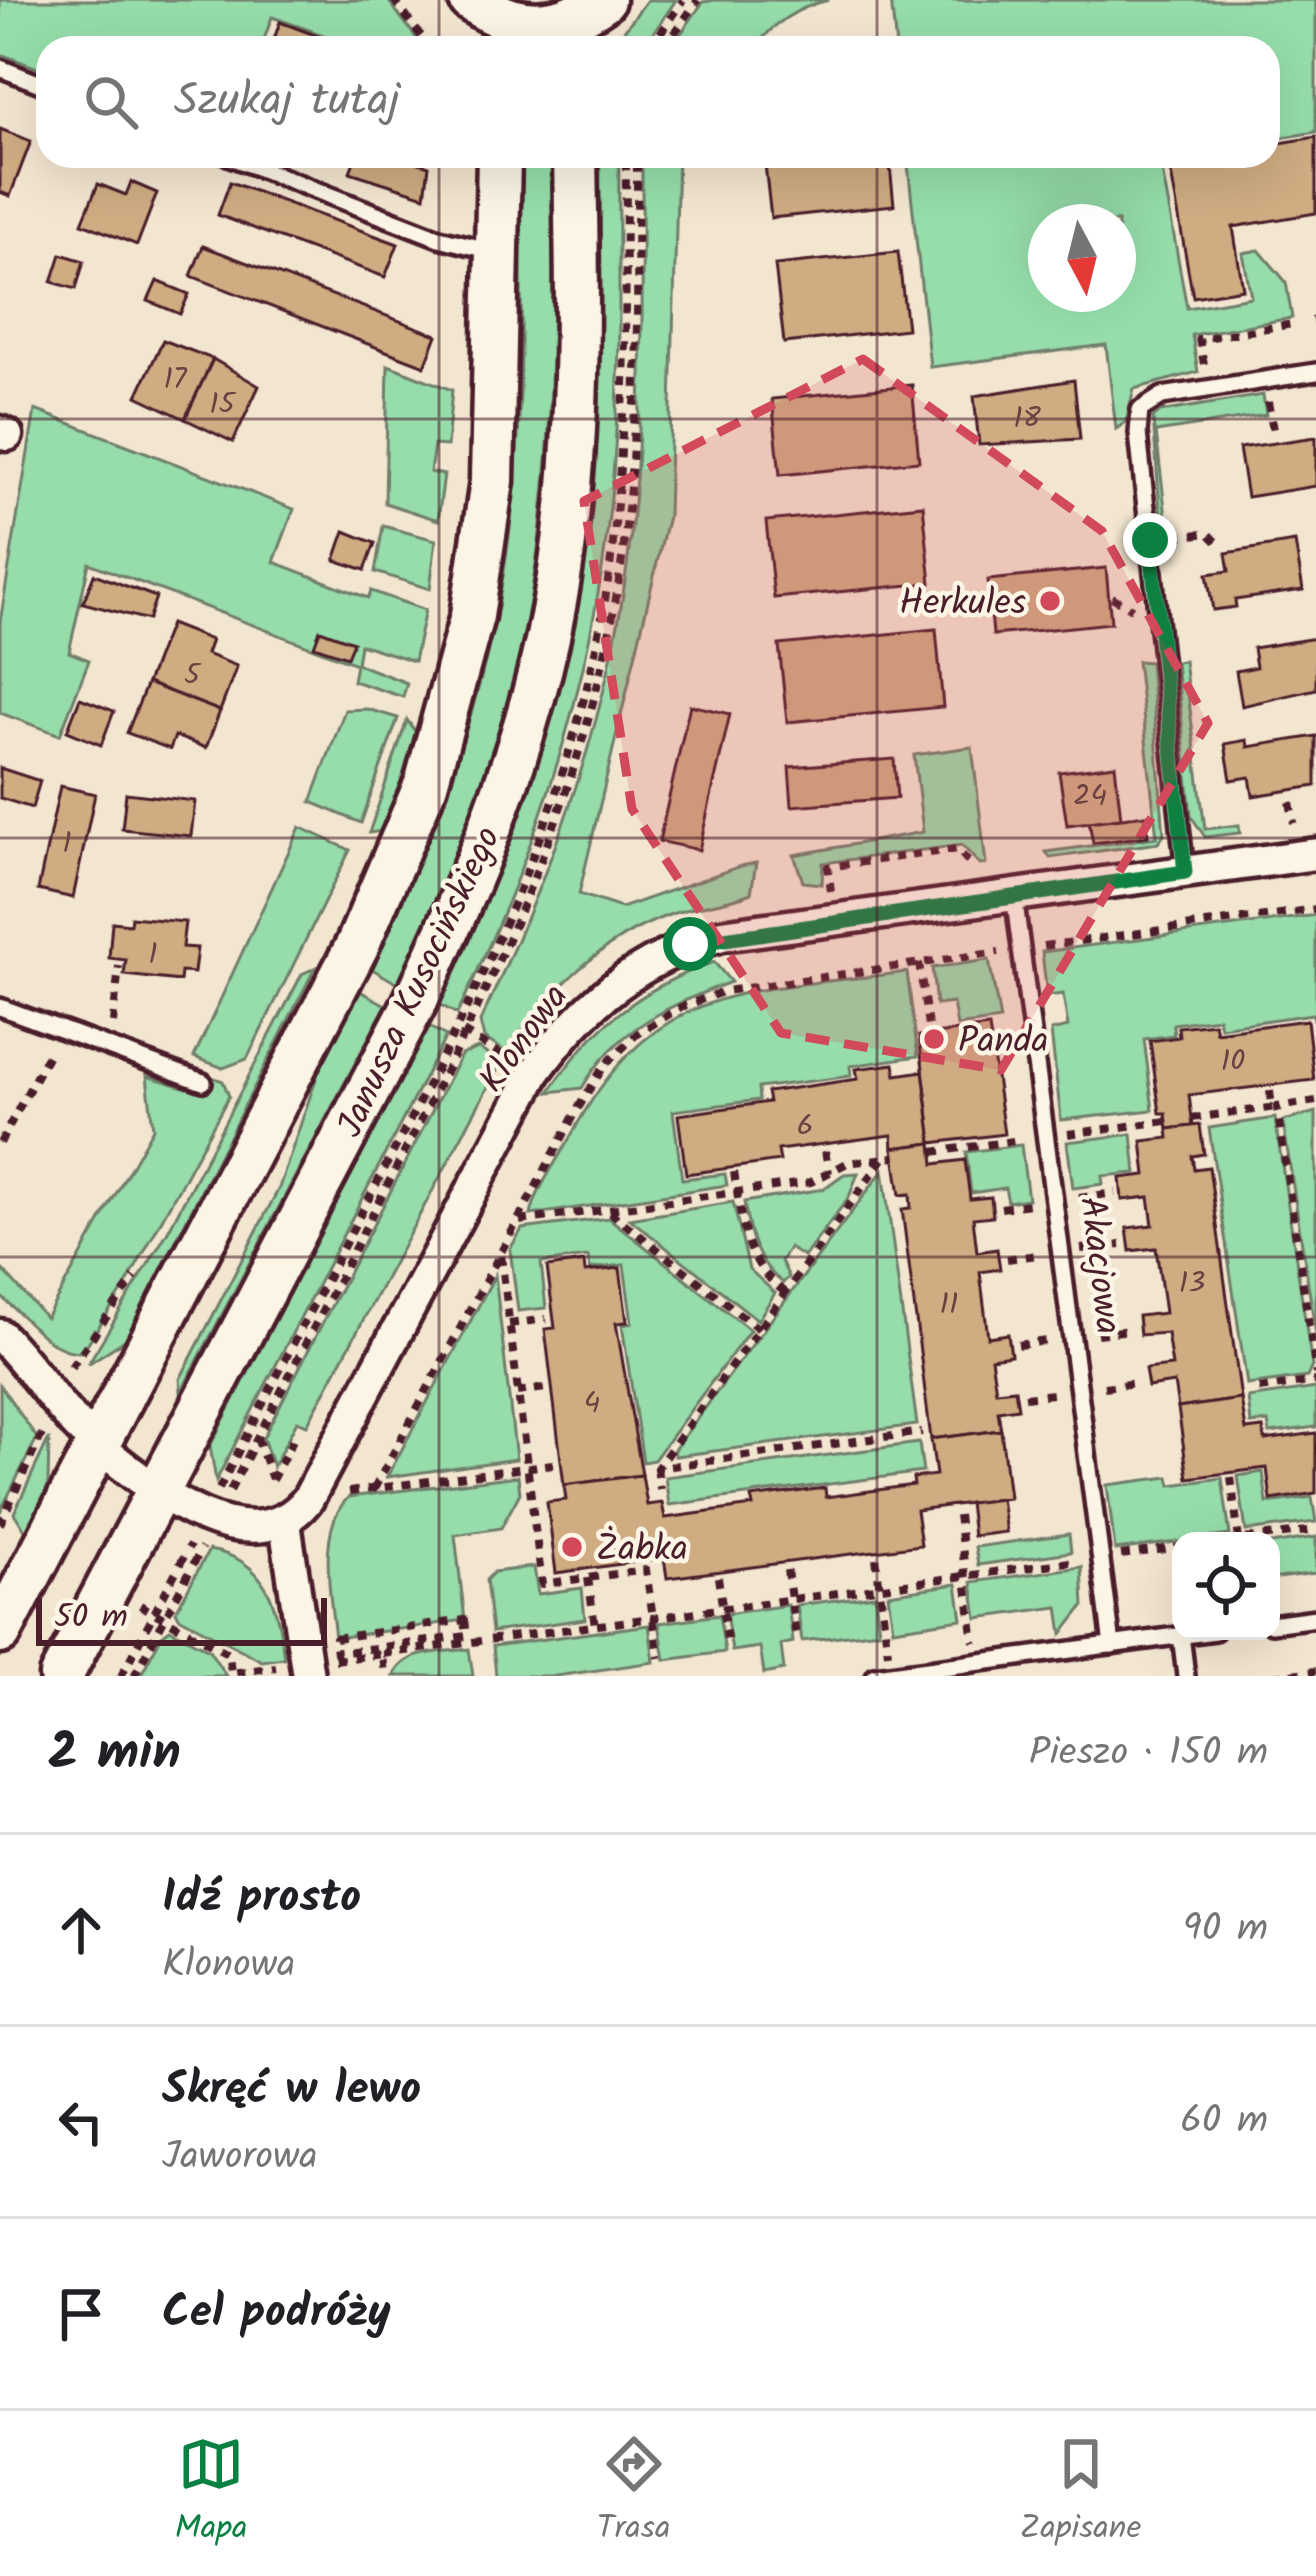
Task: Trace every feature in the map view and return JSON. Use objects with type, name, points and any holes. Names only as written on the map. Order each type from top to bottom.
[{"type":"street","points":[[487,21],[548,26],[584,22]]},
{"type":"street","name":"Janusza Kusocińskiego","points":[[0,1632],[357,946],[426,784],[455,690],[483,559],[497,421],[499,168]]},
{"type":"street","name":"Janusza Kusocińskiego","points":[[62,1676],[414,1004],[464,898],[522,735],[549,633],[569,489],[575,168]]},
{"type":"street","name":"Klonowa","points":[[285,1522],[308,1499],[535,1072],[570,1023],[612,985],[663,955],[722,935],[1185,872],[1306,842]]},
{"type":"street","points":[[0,1335],[98,1446],[160,1488],[239,1529],[285,1522],[316,1666]]},
{"type":"lane","points":[[0,68],[36,82]]},
{"type":"lane","points":[[259,168],[439,238],[499,252]]},
{"type":"lane","points":[[1185,872],[1140,410],[1162,396],[1316,372]]},
{"type":"lane","name":"Akacjowa","points":[[1014,896],[1112,1645]]},
{"type":"lane","points":[[0,1007],[203,1082]]},
{"type":"lane","points":[[1280,1623],[1316,1618]]},
{"type":"lane","points":[[875,1676],[1172,1636]]},
{"type":"lane","points":[[1182,1640],[1186,1676]]},
{"type":"path","points":[[394,0],[421,36]]},
{"type":"path","points":[[658,36],[683,0]]},
{"type":"path","points":[[672,36],[698,0]]},
{"type":"path","points":[[1208,389],[1199,339],[1293,324]]},
{"type":"path","points":[[1150,540],[1208,533],[1218,543]]},
{"type":"path","points":[[1291,802],[1306,842]]},
{"type":"path","points":[[814,893],[831,891],[828,867],[957,849]]},
{"type":"path","points":[[950,943],[952,958]]},
{"type":"path","points":[[919,963],[928,1026]]},
{"type":"path","points":[[112,1030],[119,965]]},
{"type":"path","points":[[374,1489],[604,1066],[666,1016],[725,992]]},
{"type":"path","points":[[0,1143],[60,1031]]},
{"type":"path","points":[[1259,1389],[1316,1377],[1270,1091]]},
{"type":"path","points":[[1192,1118],[1316,1101]]},
{"type":"path","points":[[1046,1136],[1167,1121]]},
{"type":"path","points":[[933,1152],[1024,1139],[1027,1161]]},
{"type":"path","points":[[826,1151],[829,1173]]},
{"type":"path","points":[[518,1222],[811,1182],[848,1163],[895,1157]]},
{"type":"path","points":[[660,1489],[657,1468],[883,1159]]},
{"type":"path","points":[[734,1172],[749,1252],[757,1269],[785,1292]]},
{"type":"path","points":[[1030,1182],[1035,1225]]},
{"type":"path","points":[[609,1211],[759,1329]]},
{"type":"path","points":[[1036,1240],[1041,1276]]},
{"type":"path","points":[[501,1255],[542,1584],[646,1570],[658,1658]]},
{"type":"path","points":[[509,1324],[546,1319]]},
{"type":"path","points":[[1046,1319],[1052,1363]]},
{"type":"path","points":[[1054,1378],[1057,1406]]},
{"type":"path","points":[[517,1392],[545,1388]]},
{"type":"path","points":[[657,1468],[922,1432]]},
{"type":"path","points":[[257,1438],[272,1480],[295,1436]]},
{"type":"path","points":[[340,1493],[553,1464]]},
{"type":"path","points":[[1231,1477],[1239,1532]]},
{"type":"path","points":[[958,1516],[974,1644]]},
{"type":"path","points":[[1280,1535],[1316,1530]]},
{"type":"path","points":[[1075,1540],[1078,1561]]},
{"type":"path","points":[[134,1676],[165,1619],[229,1654],[232,1675],[1172,1548]]},
{"type":"path","points":[[876,1558],[889,1654]]},
{"type":"path","points":[[787,1570],[796,1636]]},
{"type":"path","points":[[718,1577],[728,1647]]},
{"type":"path","points":[[588,1578],[595,1626]]},
{"type":"path","points":[[465,1620],[467,1636],[338,1653],[335,1637],[465,1620]]},
{"type":"path","points":[[316,1666],[328,1621]]},
{"type":"path","points":[[382,1654],[386,1676]]},
{"type":"path","points":[[1277,1676],[1316,1671]]},
{"type":"highlighted area","points":[[863,359],[1102,531],[1208,723],[1001,1070],[781,1033],[632,809],[584,501]]},
{"type":"green space","points":[[0,0],[388,0],[415,36],[326,36],[272,17],[265,36],[36,36],[36,68],[0,54]]},
{"type":"green space","points":[[647,0],[676,0],[651,36],[620,36]]},
{"type":"green space","points":[[829,0],[788,17],[766,36],[679,36],[703,2]]},
{"type":"green space","points":[[891,0],[1316,0],[1316,132],[1280,138],[1280,36],[895,36]]},
{"type":"green space","points":[[520,168],[553,168],[549,422],[527,620],[476,800],[398,984],[372,969],[441,805],[491,637],[511,520],[521,338]]},
{"type":"green space","points":[[600,168],[619,168],[616,435],[594,615],[561,752],[539,819],[457,1014],[439,1004],[509,841],[546,730],[575,615],[591,507],[600,306]]},
{"type":"green space","points":[[642,168],[678,168],[668,516],[579,894],[621,908],[756,863],[751,893],[669,915],[619,939],[558,989],[506,1052],[484,1038],[480,1022],[571,801],[599,710],[622,600],[640,411]]},
{"type":"green space","points":[[908,168],[1162,168],[1187,308],[1251,297],[1243,253],[1259,250],[1286,282],[1292,318],[1192,335],[1198,372],[1134,389],[1126,422],[1116,429],[1106,345],[930,367]]},
{"type":"green space","points":[[388,365],[452,390],[447,446],[434,445],[430,472],[444,475],[438,520],[385,503]]},
{"type":"green space","points":[[1263,395],[1266,415],[1156,432],[1168,534],[1162,535],[1153,418],[1160,412]]},
{"type":"green space","points":[[35,410],[294,509],[274,562],[368,598],[371,591],[425,610],[414,661],[360,644],[357,664],[407,683],[403,697],[353,681],[356,664],[89,563],[69,652],[89,660],[60,735],[0,713],[0,622]]},
{"type":"green space","points":[[383,526],[436,540],[430,589],[375,572]]},
{"type":"green space","points":[[1137,661],[1150,662],[1164,835],[1158,843],[1050,858],[1046,852],[1157,837]]},
{"type":"green space","points":[[1184,661],[1205,829],[1239,825],[1240,833],[1205,837],[1191,816],[1176,662]]},
{"type":"green space","points":[[367,709],[398,718],[361,823],[311,802],[345,710]]},
{"type":"green space","points":[[407,720],[418,735],[383,831],[369,833]]},
{"type":"green space","points":[[972,747],[986,864],[980,865],[962,845],[823,863],[822,884],[803,882],[794,855],[923,832],[914,755]]},
{"type":"green space","points":[[300,827],[350,850],[247,1059],[223,1068],[194,1057]]},
{"type":"green space","points":[[1316,915],[1316,1034],[1313,1014],[1220,1027],[1218,1018],[1173,1024],[1174,1035],[1144,1039],[1153,1110],[1061,1120],[1051,1031],[1068,1027],[1063,994],[1047,996],[1042,952]]},
{"type":"green space","points":[[989,960],[1000,1020],[957,1026],[953,1003],[936,1005],[932,968]]},
{"type":"green space","points":[[714,962],[731,982],[646,1021],[611,1050],[582,1088],[549,1092],[582,1048],[620,1012],[664,984]]},
{"type":"green space","points":[[315,968],[125,1340],[88,1364],[167,1233],[302,974]]},
{"type":"green space","points":[[907,972],[918,1056],[850,1066],[851,1076],[758,1088],[759,1100],[673,1111],[682,1179],[725,1174],[727,1185],[531,1215],[548,1174],[604,1083],[637,1046],[673,1020],[712,1002],[754,991]]},
{"type":"green space","points":[[360,991],[386,1005],[181,1392],[180,1379],[279,1188],[318,1073]]},
{"type":"green space","points":[[428,1026],[446,1036],[216,1481],[210,1446]]},
{"type":"green space","points":[[478,1048],[501,1063],[307,1425],[297,1421],[273,1467],[263,1438],[461,1055]]},
{"type":"green space","points":[[147,1076],[204,1093],[212,1077],[223,1081],[229,1096],[125,1287],[82,1352],[70,1351],[48,1340],[0,1296],[0,1267],[46,1318],[153,1128]]},
{"type":"green space","points":[[1316,1112],[1316,1335],[1283,1121]]},
{"type":"green space","points":[[1275,1118],[1312,1366],[1307,1377],[1247,1385],[1209,1128]]},
{"type":"green space","points":[[1132,1134],[1136,1173],[1102,1176],[1103,1184],[1073,1188],[1067,1142]]},
{"type":"green space","points":[[1021,1145],[1028,1199],[1008,1202],[1005,1188],[971,1193],[966,1152]]},
{"type":"green space","points":[[883,1170],[917,1425],[675,1456],[673,1451]]},
{"type":"green space","points":[[858,1173],[849,1197],[804,1257],[789,1248],[781,1261],[789,1277],[783,1283],[755,1247],[744,1202],[823,1189],[844,1174]]},
{"type":"green space","points":[[733,1202],[749,1269],[775,1293],[758,1320],[630,1219]]},
{"type":"green space","points":[[609,1218],[750,1330],[654,1460],[643,1462],[622,1325],[632,1323],[624,1265],[590,1269],[588,1257],[541,1263],[546,1308],[518,1311],[510,1249],[522,1229]]},
{"type":"green space","points":[[495,1275],[516,1459],[387,1477]]},
{"type":"green space","points":[[0,1385],[37,1438],[0,1512]]},
{"type":"green space","points":[[1316,1388],[1316,1427],[1270,1433],[1268,1422],[1251,1424],[1248,1398]]},
{"type":"green space","points":[[49,1438],[48,1486],[26,1532],[14,1513]]},
{"type":"green space","points":[[919,1443],[923,1472],[669,1505],[665,1477]]},
{"type":"green space","points":[[1263,1472],[1267,1503],[1312,1497],[1316,1522],[1246,1531],[1238,1476]]},
{"type":"green space","points":[[518,1476],[520,1493],[501,1528],[455,1535],[465,1620],[335,1638],[329,1544],[332,1526],[349,1497]]},
{"type":"green space","points":[[1169,1477],[1171,1485],[1222,1478],[1230,1532],[1172,1532],[1172,1543],[1115,1550],[1107,1485]]},
{"type":"green space","points":[[1069,1534],[1071,1552],[978,1565],[975,1547]]},
{"type":"green space","points":[[1316,1537],[1316,1573],[1280,1578],[1280,1543]]},
{"type":"green space","points":[[209,1550],[229,1555],[257,1575],[273,1604],[284,1658],[262,1661],[179,1617],[176,1611]]},
{"type":"green space","points":[[534,1567],[538,1594],[582,1588],[585,1619],[492,1632],[486,1580],[494,1572]]},
{"type":"green space","points":[[1082,1567],[1084,1606],[1062,1634],[1058,1607],[977,1618],[972,1582]]},
{"type":"green space","points":[[957,1584],[962,1619],[893,1629],[888,1594]]},
{"type":"green space","points":[[875,1595],[879,1631],[802,1641],[797,1605]]},
{"type":"green space","points":[[788,1605],[793,1642],[781,1645],[784,1670],[764,1674],[760,1647],[732,1651],[726,1614]]},
{"type":"green space","points":[[719,1615],[725,1652],[665,1660],[659,1623]]},
{"type":"green space","points":[[649,1625],[654,1662],[556,1676],[496,1676],[493,1646]]},
{"type":"green space","points":[[170,1629],[209,1650],[226,1676],[140,1676]]},
{"type":"green space","points":[[469,1649],[473,1676],[394,1676],[416,1657]]},
{"type":"building","points":[[280,22],[318,36],[275,36]]},
{"type":"building","points":[[0,129],[31,141],[10,196],[0,192]]},
{"type":"building","points":[[1316,137],[1316,213],[1233,227],[1243,289],[1193,297],[1170,168],[1280,168],[1280,143]]},
{"type":"building","points":[[352,168],[429,168],[425,196],[350,172]]},
{"type":"building","points":[[765,168],[890,168],[894,205],[771,218]]},
{"type":"building","points":[[131,182],[157,193],[137,245],[82,223],[98,184],[126,195]]},
{"type":"building","points":[[230,182],[398,244],[385,277],[218,215]]},
{"type":"building","points":[[203,246],[437,335],[425,366],[191,276]]},
{"type":"building","points":[[898,252],[907,329],[784,343],[775,265]]},
{"type":"building","points":[[61,254],[84,261],[76,289],[52,282]]},
{"type":"building","points":[[157,281],[189,294],[180,314],[148,301]]},
{"type":"building","points":[[163,340],[213,359],[185,419],[137,396]]},
{"type":"building","points":[[213,359],[259,386],[233,442],[185,419]]},
{"type":"building","points":[[1074,380],[1080,439],[979,445],[974,396]]},
{"type":"building","points":[[912,385],[919,461],[780,475],[772,399]]},
{"type":"building","points":[[1316,437],[1316,486],[1247,497],[1239,448]]},
{"type":"building","points":[[923,505],[931,583],[774,598],[766,521]]},
{"type":"building","points":[[345,531],[375,543],[365,570],[335,560]]},
{"type":"building","points":[[1295,542],[1303,590],[1235,600],[1236,607],[1213,610],[1207,574],[1229,571],[1226,553]]},
{"type":"building","name":"Herkules","points":[[1106,568],[1111,623],[993,635],[988,580]]},
{"type":"building","points":[[94,574],[156,597],[148,620],[83,603]]},
{"type":"building","points":[[170,624],[211,640],[206,654],[237,666],[220,711],[147,683]]},
{"type":"building","points":[[936,629],[943,707],[787,722],[779,645]]},
{"type":"building","points":[[320,630],[353,642],[347,657],[314,646]]},
{"type":"building","points":[[1316,638],[1316,689],[1242,706],[1236,671],[1256,667],[1253,648]]},
{"type":"building","points":[[147,683],[220,711],[206,748],[175,736],[170,749],[127,733]]},
{"type":"building","points":[[80,698],[114,711],[101,745],[67,731]]},
{"type":"building","points":[[690,705],[730,714],[699,850],[659,841]]},
{"type":"building","points":[[1316,736],[1316,786],[1253,796],[1250,777],[1231,780],[1225,744],[1247,740],[1248,747]]},
{"type":"building","points":[[894,759],[897,798],[792,806],[789,767]]},
{"type":"building","points":[[1115,765],[1121,818],[1067,825],[1059,772]]},
{"type":"building","points":[[0,768],[40,781],[32,808],[0,798]]},
{"type":"building","points":[[60,786],[95,794],[73,898],[38,890]]},
{"type":"building","points":[[126,793],[195,801],[191,836],[122,829]]},
{"type":"building","points":[[1146,815],[1148,836],[1093,843],[1089,822]]},
{"type":"building","points":[[131,917],[185,922],[182,947],[197,948],[194,973],[181,972],[180,981],[124,975],[126,960],[109,958],[112,922],[130,924]]},
{"type":"building","points":[[1307,1020],[1314,1080],[1189,1095],[1193,1126],[1168,1129],[1166,1113],[1160,1113],[1150,1041],[1179,1037],[1178,1027],[1214,1023],[1216,1032]]},
{"type":"building","points":[[989,1027],[1004,1134],[932,1143],[919,1036]]},
{"type":"building","points":[[894,1064],[896,1075],[923,1071],[932,1143],[893,1148],[892,1135],[778,1150],[780,1161],[686,1174],[678,1115],[769,1102],[767,1092],[858,1079],[856,1069]]},
{"type":"building","points":[[1200,1125],[1204,1154],[1192,1156],[1194,1169],[1209,1167],[1241,1399],[1178,1408],[1174,1383],[1148,1387],[1145,1369],[1172,1366],[1167,1333],[1140,1335],[1138,1316],[1165,1313],[1156,1248],[1130,1251],[1127,1228],[1153,1225],[1149,1197],[1122,1200],[1120,1178],[1146,1175],[1142,1141],[1169,1138],[1168,1129]]},
{"type":"building","points":[[932,1143],[934,1164],[965,1160],[970,1199],[991,1197],[993,1216],[973,1218],[977,1252],[997,1249],[1000,1269],[980,1272],[988,1337],[1008,1334],[1011,1355],[991,1358],[996,1391],[1015,1389],[1018,1408],[998,1411],[1001,1430],[931,1439],[902,1209],[911,1208],[910,1194],[900,1195],[893,1148]]},
{"type":"building","points":[[584,1262],[585,1272],[620,1268],[627,1322],[616,1323],[642,1475],[564,1485],[545,1329],[555,1328],[547,1267]]},
{"type":"building","points":[[1241,1399],[1246,1430],[1263,1428],[1265,1440],[1316,1433],[1316,1493],[1271,1500],[1267,1468],[1188,1478],[1178,1408]]},
{"type":"building","points":[[1001,1430],[1009,1498],[916,1510],[921,1545],[667,1578],[664,1558],[556,1573],[547,1502],[566,1500],[564,1485],[642,1475],[647,1505],[662,1503],[665,1518],[753,1506],[751,1498],[825,1488],[826,1497],[914,1485],[913,1478],[936,1475],[931,1439]]},
{"type":"building","points":[[1001,1499],[1006,1532],[973,1536],[969,1503]]},
{"type":"place","name":"Herkules","points":[[1050,601]]},
{"type":"place","name":"Panda","points":[[934,1039]]},
{"type":"place","name":"Żabka","points":[[572,1547]]},
{"type":"route","points":[[690,944],[722,935],[1185,872],[1150,540]]}]
